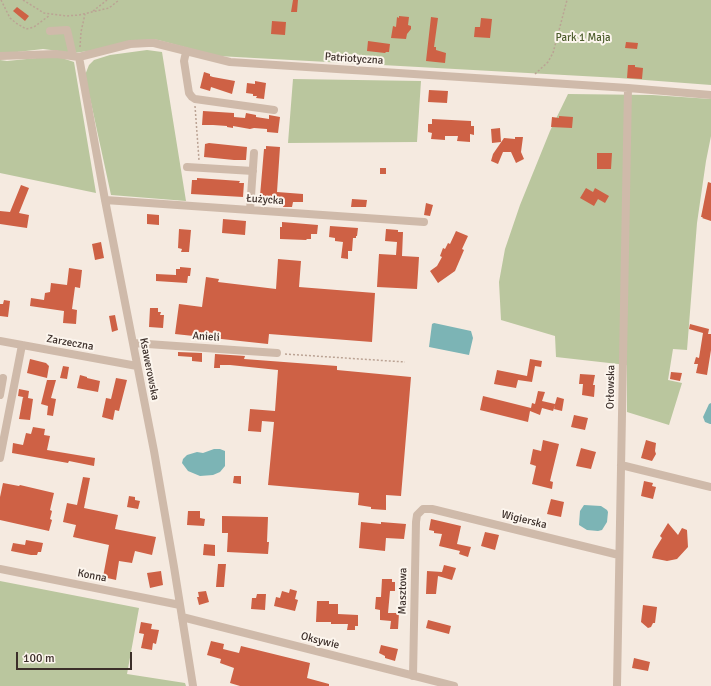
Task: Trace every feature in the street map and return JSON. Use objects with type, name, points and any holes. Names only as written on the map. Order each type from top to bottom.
[{"type":"street","name":"Ksawerowska","points":[[50,31],[66,30],[76,56],[154,452],[193,686]]},
{"type":"street","name":"Patriotyczna","points":[[0,56],[56,54],[76,56],[138,43],[154,43],[230,62],[528,81],[711,95]]},
{"type":"street","points":[[186,52],[184,62],[189,93],[195,99],[274,110]]},
{"type":"street","name":"Orłowska","points":[[617,686],[628,88]]},
{"type":"street","points":[[250,210],[254,153]]},
{"type":"street","points":[[187,167],[253,170]]},
{"type":"street","name":"Łużycka","points":[[105,200],[424,222]]},
{"type":"street","name":"Zarzeczna","points":[[0,341],[137,366]]},
{"type":"street","name":"Anieli","points":[[133,343],[277,353]]},
{"type":"street","points":[[0,458],[2,429],[22,345]]},
{"type":"street","points":[[0,395],[3,378]]},
{"type":"street","points":[[621,465],[711,487]]},
{"type":"street","name":"Wigierska","points":[[423,509],[432,509],[619,555]]},
{"type":"street","name":"Masztowa","points":[[412,676],[416,522],[417,515],[423,509]]},
{"type":"street","name":"Konna","points":[[0,569],[180,605]]},
{"type":"street","name":"Oksywie","points":[[182,617],[454,686]]},
{"type":"path","points":[[1,0],[10,18],[26,29],[34,28],[50,15]]},
{"type":"path","points":[[22,0],[38,10],[50,15],[72,16],[109,8],[119,0]]},
{"type":"path","points":[[91,12],[107,0]]},
{"type":"path","points":[[528,81],[548,62],[553,53],[567,0]]},
{"type":"path","points":[[76,56],[85,14]]},
{"type":"path","points":[[195,104],[199,168]]},
{"type":"path","points":[[277,353],[405,362]]},
{"type":"green space","name":"Park 1 Maja","points":[[0,0],[711,0],[711,85],[619,78],[218,56],[150,39],[103,49],[74,53],[43,49],[0,54]]},
{"type":"green space","points":[[147,50],[162,52],[186,201],[111,195],[85,75],[89,65],[94,60],[110,55]]},
{"type":"green space","points":[[56,56],[74,62],[96,193],[0,173],[0,60],[7,61]]},
{"type":"green space","points":[[293,79],[421,81],[417,142],[288,143]]},
{"type":"green space","points":[[568,94],[652,95],[711,99],[711,136],[697,223],[687,350],[673,349],[668,380],[682,383],[669,425],[627,412],[627,365],[556,357],[555,336],[501,320],[499,282],[505,249],[520,205],[550,131]]},
{"type":"green space","points":[[0,581],[139,608],[127,674],[185,683],[186,686],[0,686]]},
{"type":"water","points":[[434,323],[471,331],[473,338],[469,355],[429,347],[432,324]]},
{"type":"water","points":[[711,403],[710,424],[705,422],[703,417],[709,404]]},
{"type":"water","points":[[214,449],[225,451],[225,466],[220,472],[213,475],[200,476],[188,471],[182,463],[183,459],[187,455],[197,452],[203,453]]},
{"type":"water","points":[[584,505],[601,506],[607,510],[607,522],[602,530],[587,530],[579,525],[580,511]]},
{"type":"building","points":[[293,0],[298,0],[297,12],[291,12]]},
{"type":"building","points":[[17,7],[29,16],[25,21],[13,11]]},
{"type":"building","points":[[399,16],[409,17],[408,25],[411,26],[411,29],[407,34],[406,39],[391,38],[393,26],[396,27],[397,17],[399,18]]},
{"type":"building","points":[[431,17],[438,18],[434,47],[436,47],[436,50],[446,53],[445,63],[426,61]]},
{"type":"building","points":[[481,18],[492,19],[490,38],[474,37],[475,27],[480,27]]},
{"type":"building","points":[[272,21],[286,22],[285,35],[271,34]]},
{"type":"building","points":[[368,41],[390,44],[389,52],[367,51]]},
{"type":"building","points":[[626,42],[638,43],[637,49],[625,48]]},
{"type":"building","points":[[628,65],[635,65],[635,67],[643,68],[642,79],[627,78]]},
{"type":"building","points":[[204,72],[213,77],[235,81],[232,94],[211,87],[210,91],[200,88]]},
{"type":"building","points":[[255,81],[266,83],[264,99],[256,98],[257,96],[253,96],[253,94],[246,93],[247,83],[255,84]]},
{"type":"building","points":[[429,90],[448,91],[447,103],[428,102]]},
{"type":"building","points":[[203,111],[234,113],[234,117],[245,118],[246,113],[256,115],[256,117],[269,119],[269,115],[280,117],[278,133],[267,132],[267,129],[202,125]]},
{"type":"building","points":[[559,116],[573,117],[572,128],[551,127],[552,117],[559,118]]},
{"type":"building","points":[[432,119],[471,121],[471,126],[474,126],[474,135],[470,134],[470,142],[457,141],[458,136],[445,136],[445,140],[431,139],[432,133],[428,132],[428,124],[432,124]]},
{"type":"building","points":[[500,128],[501,142],[492,143],[491,129]]},
{"type":"building","points":[[515,137],[523,137],[521,152],[524,159],[516,163],[511,152],[503,152],[498,164],[491,161],[493,154],[504,138],[515,139]]},
{"type":"building","points":[[209,143],[247,147],[246,160],[204,157],[205,144]]},
{"type":"building","points":[[266,146],[280,147],[277,192],[303,194],[303,202],[293,202],[292,207],[283,207],[284,200],[263,199],[263,196],[260,196],[264,149],[266,149]]},
{"type":"building","points":[[597,153],[612,153],[611,169],[597,169]]},
{"type":"building","points":[[380,168],[386,168],[386,174],[380,174]]},
{"type":"building","points":[[197,178],[240,181],[239,183],[244,183],[243,197],[191,194],[192,180],[197,180]]},
{"type":"building","points":[[708,182],[711,183],[711,221],[701,217]]},
{"type":"building","points":[[21,185],[29,188],[19,213],[29,215],[27,228],[0,224],[0,211],[10,212]]},
{"type":"building","points":[[586,188],[593,192],[595,188],[609,196],[605,203],[598,199],[594,206],[580,198]]},
{"type":"building","points":[[352,199],[367,200],[366,207],[351,207]]},
{"type":"building","points":[[426,203],[433,205],[430,216],[424,215]]},
{"type":"building","points":[[147,214],[159,215],[159,225],[147,224]]},
{"type":"building","points":[[223,219],[246,221],[245,235],[222,233]]},
{"type":"building","points":[[282,222],[318,225],[317,234],[311,234],[311,239],[306,240],[280,239],[280,227],[282,227]]},
{"type":"building","points":[[330,226],[358,228],[356,238],[353,238],[352,251],[348,251],[348,259],[341,258],[343,242],[335,241],[335,238],[329,237]]},
{"type":"building","points":[[179,229],[191,230],[189,252],[181,252],[182,249],[178,248]]},
{"type":"building","points":[[386,229],[403,232],[402,256],[419,257],[417,289],[377,287],[379,254],[396,255],[397,242],[385,241]]},
{"type":"building","points":[[456,231],[468,236],[462,249],[464,250],[455,271],[438,283],[430,271],[437,266],[442,257],[440,256],[443,248],[445,249],[448,243],[450,244]]},
{"type":"building","points":[[101,242],[104,258],[95,260],[92,244]]},
{"type":"building","points":[[278,259],[301,261],[299,287],[375,293],[372,342],[269,334],[268,344],[175,334],[179,304],[202,307],[206,277],[219,279],[218,282],[276,289]]},
{"type":"building","points":[[180,267],[191,268],[187,283],[156,281],[156,274],[176,275],[176,269],[180,269]]},
{"type":"building","points":[[69,268],[82,270],[80,288],[75,287],[72,309],[77,310],[76,324],[63,323],[64,311],[30,306],[31,298],[44,300],[45,293],[50,292],[51,283],[67,285]]},
{"type":"building","points":[[4,300],[10,301],[8,317],[0,316],[0,304],[3,304]]},
{"type":"building","points":[[150,308],[158,308],[158,312],[161,312],[160,315],[164,315],[163,328],[149,327]]},
{"type":"building","points":[[115,315],[118,330],[112,332],[109,316]]},
{"type":"building","points":[[690,324],[709,329],[708,334],[711,334],[711,350],[707,375],[696,373],[698,364],[694,364],[696,357],[699,358],[703,333],[689,329]]},
{"type":"building","points":[[178,352],[202,353],[202,362],[192,361],[192,357],[178,356]]},
{"type":"building","points":[[215,354],[245,356],[244,359],[337,366],[337,370],[411,377],[401,496],[386,495],[386,510],[371,509],[371,507],[358,505],[359,493],[268,485],[274,422],[262,421],[261,432],[248,431],[250,409],[275,411],[278,370],[230,365],[220,365],[220,368],[214,368]]},
{"type":"building","points":[[30,359],[46,363],[49,366],[47,378],[27,373]]},
{"type":"building","points":[[530,359],[542,361],[541,367],[535,366],[532,382],[518,380],[516,388],[494,384],[497,370],[527,376]]},
{"type":"building","points":[[63,366],[69,367],[67,379],[60,378]]},
{"type":"building","points":[[671,372],[682,373],[680,381],[670,379]]},
{"type":"building","points":[[580,374],[595,375],[593,385],[595,385],[594,397],[582,395],[583,384],[579,384]]},
{"type":"building","points":[[80,375],[100,381],[98,392],[77,388]]},
{"type":"building","points":[[116,378],[127,380],[119,411],[115,410],[113,420],[102,417],[106,398],[111,399]]},
{"type":"building","points":[[47,380],[56,380],[51,398],[56,399],[53,416],[47,415],[48,406],[41,404]]},
{"type":"building","points":[[19,389],[29,391],[28,398],[18,396]]},
{"type":"building","points":[[538,391],[545,392],[542,401],[555,404],[557,397],[564,399],[562,411],[554,409],[555,405],[553,411],[542,408],[540,415],[530,411],[528,422],[480,410],[483,396],[531,408],[532,403],[535,404]]},
{"type":"building","points":[[23,397],[33,399],[30,420],[19,419]]},
{"type":"building","points":[[574,415],[588,418],[585,430],[571,427]]},
{"type":"building","points":[[33,427],[45,429],[44,435],[50,436],[47,450],[95,458],[94,466],[12,453],[13,443],[23,445],[26,433],[31,434]]},
{"type":"building","points":[[543,440],[559,444],[550,481],[553,482],[552,489],[532,484],[536,466],[530,464],[533,449],[541,451]]},
{"type":"building","points":[[646,440],[656,443],[656,454],[652,461],[641,458]]},
{"type":"building","points":[[581,448],[596,452],[591,469],[576,466]]},
{"type":"building","points":[[234,476],[241,476],[241,484],[233,483]]},
{"type":"building","points":[[83,477],[90,478],[84,508],[118,515],[115,529],[156,537],[152,555],[135,551],[132,563],[119,561],[116,580],[103,577],[109,545],[73,537],[76,525],[63,522],[67,503],[77,505]]},
{"type":"building","points":[[644,481],[653,483],[652,486],[656,487],[653,499],[641,496]]},
{"type":"building","points":[[3,483],[20,485],[54,493],[50,510],[52,511],[50,519],[52,520],[49,531],[0,520],[0,497]]},
{"type":"building","points":[[129,496],[135,497],[135,500],[140,501],[138,509],[127,507]]},
{"type":"building","points":[[551,499],[564,502],[561,517],[547,514]]},
{"type":"building","points":[[188,511],[200,511],[200,518],[205,519],[204,526],[187,525]]},
{"type":"building","points":[[222,516],[268,517],[268,554],[227,552],[228,533],[222,533]]},
{"type":"building","points":[[431,519],[461,526],[457,544],[471,547],[468,557],[459,554],[460,551],[439,546],[442,534],[434,533],[434,531],[429,530]]},
{"type":"building","points":[[361,522],[406,524],[404,539],[386,538],[385,551],[359,548]]},
{"type":"building","points":[[668,523],[678,535],[682,528],[687,530],[688,547],[677,559],[667,561],[652,558],[654,551],[662,538],[660,536]]},
{"type":"building","points":[[485,532],[499,535],[495,550],[481,546]]},
{"type":"building","points":[[26,540],[43,543],[41,552],[38,552],[37,555],[31,555],[11,551],[13,543],[25,545]]},
{"type":"building","points":[[204,544],[215,545],[215,556],[203,555]]},
{"type":"building","points":[[218,564],[226,564],[224,587],[216,587]]},
{"type":"building","points":[[444,565],[456,568],[452,580],[438,576],[436,594],[426,594],[427,571],[442,572]]},
{"type":"building","points":[[161,571],[163,585],[150,588],[147,573]]},
{"type":"building","points":[[382,579],[392,579],[392,582],[395,582],[395,591],[390,591],[388,613],[399,613],[398,629],[390,629],[391,621],[380,620],[380,610],[375,609],[376,597],[381,597]]},
{"type":"building","points":[[290,589],[297,591],[295,599],[298,600],[295,611],[274,606],[276,597],[280,598],[282,591],[289,593]]},
{"type":"building","points":[[206,591],[209,602],[199,605],[197,597],[199,597],[198,592]]},
{"type":"building","points":[[257,594],[266,594],[265,610],[251,609],[252,598],[256,598]]},
{"type":"building","points":[[317,601],[329,601],[329,604],[338,604],[338,614],[358,615],[358,626],[355,626],[355,630],[347,630],[348,624],[316,622]]},
{"type":"building","points":[[643,605],[657,607],[655,623],[648,628],[641,622]]},
{"type":"building","points":[[428,620],[451,626],[449,634],[426,628]]},
{"type":"building","points":[[141,622],[152,624],[151,629],[159,630],[156,644],[153,643],[152,650],[141,648],[144,634],[139,633]]},
{"type":"building","points":[[211,641],[224,644],[223,649],[239,653],[241,646],[310,663],[307,678],[329,684],[329,686],[240,686],[230,683],[234,668],[220,663],[221,659],[207,655]]},
{"type":"building","points":[[381,645],[398,649],[395,661],[385,658],[385,656],[379,653]]},
{"type":"building","points":[[634,658],[650,662],[648,671],[632,668]]}]
